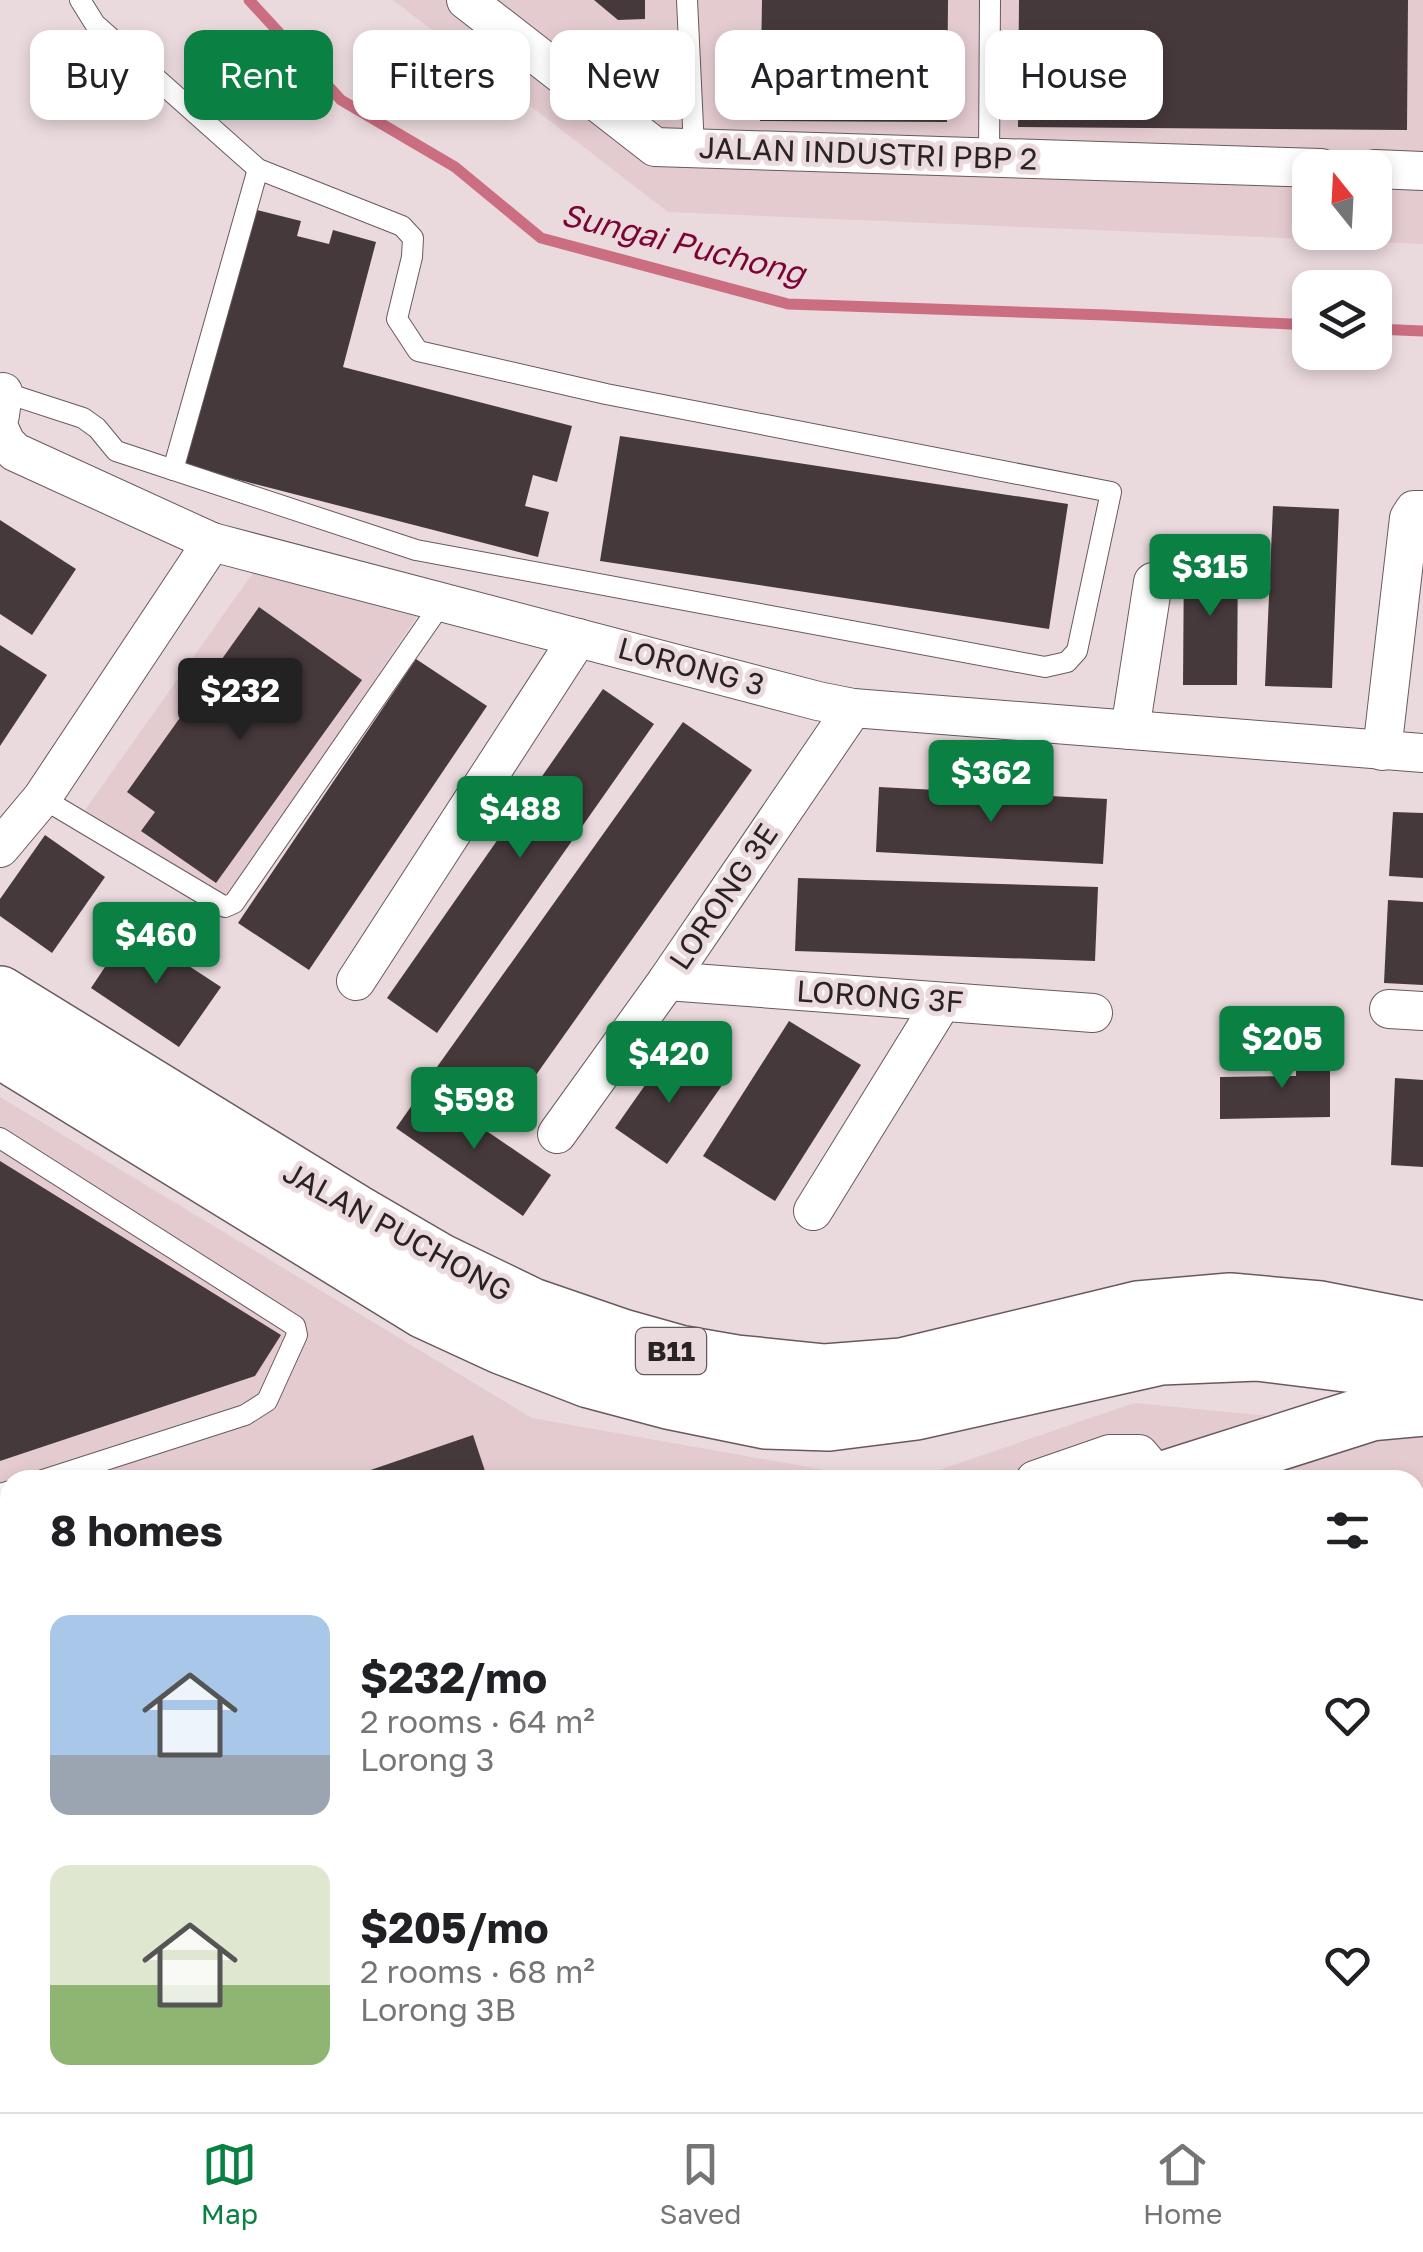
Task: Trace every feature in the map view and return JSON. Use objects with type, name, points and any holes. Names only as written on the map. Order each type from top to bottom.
[{"type":"main road","name":"JALAN PUCHONG","points":[[0,994],[439,1261],[532,1306],[679,1353],[826,1372],[902,1366],[1138,1309],[1230,1301],[1320,1309],[1423,1328]]},
{"type":"main road","name":"JALAN PUCHONG","points":[[0,1050],[426,1311],[501,1346],[590,1380],[668,1401],[766,1421],[830,1423],[916,1412],[1161,1357],[1256,1353],[1354,1365],[1423,1382]]},
{"type":"main road","points":[[1192,1470],[1371,1413],[1423,1408]]},
{"type":"street","name":"JALAN INDUSTRI PBP 2","points":[[466,0],[655,147],[1292,167]]},
{"type":"street","points":[[1392,169],[1423,170]]},
{"type":"street","name":"LORONG 3","points":[[0,430],[15,452],[212,542],[853,708],[1423,754]]},
{"type":"street","points":[[1382,751],[1409,518],[1414,510],[1423,510]]},
{"type":"street","points":[[0,848],[42,798],[212,542]]},
{"type":"street","points":[[1130,730],[1153,582]]},
{"type":"street","points":[[356,980],[578,638]]},
{"type":"street","name":"LORONG 3E","points":[[557,1134],[853,708]]},
{"type":"street","name":"LORONG 3F","points":[[667,980],[1092,1014]]},
{"type":"street","points":[[814,1211],[942,1002]]},
{"type":"street","points":[[1064,1470],[1110,1454],[1139,1454],[1153,1470]]},
{"type":"lane","points":[[1,399],[84,418],[116,451],[416,550],[1046,667],[1067,662],[1077,651],[1111,492],[606,394],[418,351],[396,318],[414,238],[402,226],[258,169],[95,24],[80,0]]},
{"type":"lane","points":[[687,0],[694,148]]},
{"type":"lane","points":[[989,158],[990,0]]},
{"type":"lane","points":[[173,470],[258,169]]},
{"type":"lane","points":[[42,798],[225,907],[234,903],[441,604]]},
{"type":"lane","points":[[0,1138],[295,1326],[297,1335],[267,1402],[245,1414],[74,1470]]},
{"type":"shaded area","points":[[393,0],[1423,0],[1423,244],[1392,243],[1392,150],[1292,150],[1292,238],[668,212],[530,106],[530,30],[432,30]]},
{"type":"shaded area","points":[[255,570],[420,612],[228,898],[85,810]]},
{"type":"shaded area","points":[[0,1097],[532,1418],[825,1470],[0,1470]]},
{"type":"shaded area","points":[[1134,1403],[1423,1431],[1423,1470],[939,1470]]},
{"type":"building","points":[[594,0],[645,0],[645,19],[618,20]]},
{"type":"building","points":[[762,0],[948,0],[948,30],[762,30]]},
{"type":"building","points":[[1019,0],[1408,0],[1407,130],[1018,127],[1018,120],[1163,120],[1163,30],[1019,30]]},
{"type":"building","points":[[760,120],[947,120],[947,122]]},
{"type":"building","points":[[253,209],[301,221],[297,236],[329,244],[333,230],[376,242],[343,367],[572,426],[557,482],[533,475],[525,506],[549,512],[538,557],[185,466]]},
{"type":"building","points":[[620,436],[1068,504],[1049,629],[600,561]]},
{"type":"building","points":[[1273,506],[1339,509],[1332,688],[1265,686]]},
{"type":"building","points":[[0,520],[76,569],[32,635],[0,614]]},
{"type":"building","points":[[1184,552],[1238,552],[1237,685],[1183,685]]},
{"type":"building","points":[[259,607],[362,680],[216,883],[141,831],[155,812],[127,792]]},
{"type":"building","points":[[0,645],[47,675],[0,746]]},
{"type":"building","points":[[416,659],[487,706],[309,970],[238,923]]},
{"type":"building","points":[[603,689],[654,724],[437,1033],[387,998]]},
{"type":"building","points":[[683,722],[752,770],[507,1116],[437,1067]]},
{"type":"building","points":[[879,787],[1107,799],[1103,864],[876,852]]},
{"type":"building","points":[[1393,812],[1423,813],[1423,878],[1389,876]]},
{"type":"building","points":[[45,835],[105,877],[52,953],[0,916],[0,899]]},
{"type":"building","points":[[798,878],[1098,887],[1095,961],[795,951]]},
{"type":"building","points":[[1388,900],[1423,902],[1423,985],[1384,983]]},
{"type":"building","points":[[131,928],[221,987],[179,1047],[91,988]]},
{"type":"building","points":[[789,1021],[861,1065],[775,1201],[703,1156]]},
{"type":"building","points":[[1330,1046],[1330,1117],[1220,1119],[1220,1077],[1296,1076],[1296,1047]]},
{"type":"building","points":[[671,1048],[723,1084],[667,1164],[615,1128]]},
{"type":"building","points":[[1395,1078],[1423,1080],[1423,1167],[1391,1165]]},
{"type":"building","points":[[424,1088],[551,1175],[523,1216],[396,1128]]},
{"type":"building","points":[[0,1161],[281,1335],[255,1376],[0,1461]]},
{"type":"building","points":[[473,1435],[485,1470],[371,1470]]},
{"type":"waterway","name":"Sungai Puchong","points":[[249,0],[341,100],[455,167],[541,238],[788,304],[1292,324]]},
{"type":"waterway","name":"Sungai Puchong","points":[[1392,330],[1423,331]]}]
